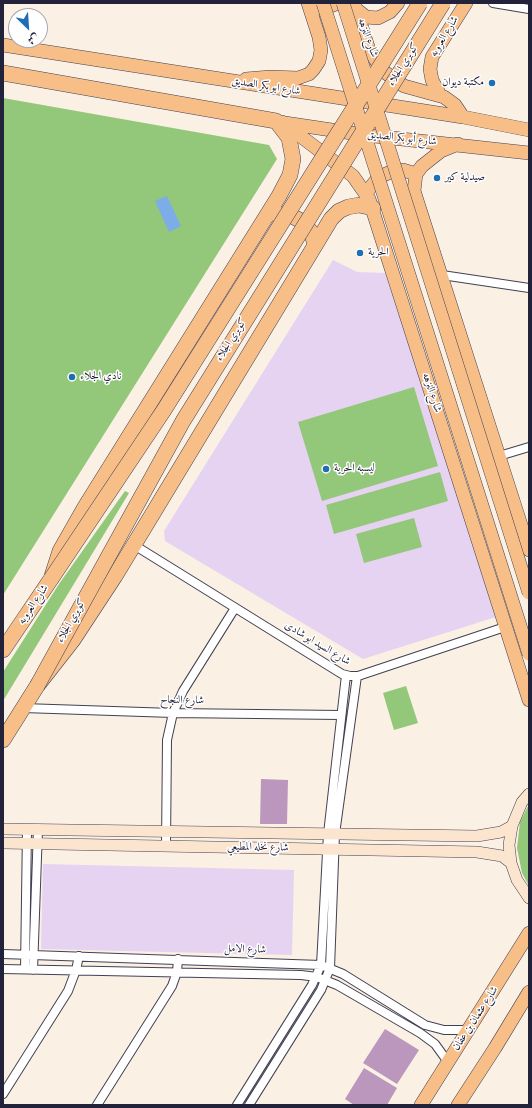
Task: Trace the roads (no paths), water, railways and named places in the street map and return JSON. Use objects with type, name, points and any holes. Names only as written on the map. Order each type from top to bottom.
[{"type":"highway","name":"كوبري الجلاء","points":[[51,579],[172,397],[420,3]]},
{"type":"highway","name":"كوبري الجلاء","points":[[36,686],[183,421],[443,3]]},
{"type":"highway","points":[[3,73],[279,121],[291,143],[293,164],[285,185],[267,216],[85,507],[60,551],[51,579]]},
{"type":"highway","points":[[3,740],[36,686],[73,640],[134,545],[315,244],[332,219],[339,211],[354,206],[373,208]]},
{"type":"highway","points":[[267,216],[286,214],[298,218],[308,227],[315,244]]},
{"type":"highway","name":"شارع العروبه","points":[[3,650],[51,579]]},
{"type":"main road","points":[[323,3],[529,654]]},
{"type":"main road","points":[[233,82],[265,77],[298,78],[309,74],[319,61],[321,50],[319,37],[309,5],[325,8],[339,3]]},
{"type":"main road","points":[[343,3],[529,593]]},
{"type":"main road","points":[[355,6],[366,17],[378,18],[390,12],[398,3]]},
{"type":"main road","name":"شارع العروبه","points":[[440,95],[432,80],[430,69],[432,58],[466,3]]},
{"type":"main road","name":"شارع النزهه","points":[[355,6],[369,50],[383,71],[404,86],[440,95],[455,105],[463,117]]},
{"type":"main road","name":"شارع ابو بكر الصديق","points":[[3,45],[463,117],[529,130]]},
{"type":"main road","name":"شارع النزهه","points":[[279,121],[347,171],[359,183],[366,193],[373,208],[529,700]]},
{"type":"main road","name":"شارع أبو بكر الصديق","points":[[279,121],[351,133],[529,153]]},
{"type":"main road","points":[[458,144],[435,155],[422,166],[416,174],[414,186],[415,197],[442,275],[529,550]]},
{"type":"main road","points":[[366,193],[378,178],[390,172],[403,170],[416,174]]},
{"type":"main road","name":"شارع عثمان بن عفان","points":[[421,1105],[529,933]]},
{"type":"main road","points":[[460,1104],[529,992]]},
{"type":"street","points":[[493,3],[529,9]]},
{"type":"street","points":[[442,275],[529,288]]},
{"type":"street","points":[[499,456],[529,447]]},
{"type":"street","name":"شارع السيد ابو شادى","points":[[134,545],[346,675],[357,676],[505,627]]},
{"type":"street","points":[[166,846],[167,740],[173,712],[183,691],[235,608]]},
{"type":"street","points":[[249,1105],[326,980],[330,968],[331,834],[341,714],[346,675]]},
{"type":"street","points":[[331,834],[357,676]]},
{"type":"street","name":"شارع النجاح","points":[[23,708],[341,714]]},
{"type":"street","points":[[529,794],[522,802],[512,826],[509,838],[511,863],[516,880],[529,898]]},
{"type":"street","name":"شارع نخله المطيعي","points":[[3,829],[477,836],[501,832],[512,826]]},
{"type":"street","points":[[29,970],[25,954],[33,829]]},
{"type":"street","name":"شارع نخله المطيعي","points":[[3,843],[477,852],[502,856],[511,863]]},
{"type":"street","points":[[29,970],[34,955],[32,844]]},
{"type":"street","points":[[237,1105],[317,977],[321,965],[331,849]]},
{"type":"street","name":"شارع الامل","points":[[3,954],[321,965],[330,968],[425,1026],[444,1030],[469,1030]]},
{"type":"street","points":[[3,1094],[68,991],[76,970],[79,956]]},
{"type":"street","points":[[97,1105],[172,986],[177,972],[178,959]]},
{"type":"street","points":[[3,969],[301,975],[317,977],[326,980],[428,1038],[435,1044],[448,1062]]},
{"type":"water","points":[[167,196],[181,226],[169,232],[155,201]]},
{"type":"place","name":"مكتبة ديوان","points":[[492,83]]},
{"type":"place","name":"صيدلية كير","points":[[437,178]]},
{"type":"place","name":"الحرية","points":[[360,253]]},
{"type":"place","name":"نادي الجلاء","points":[[72,377]]},
{"type":"place","name":"ليسبه الحرية","points":[[326,469]]}]
